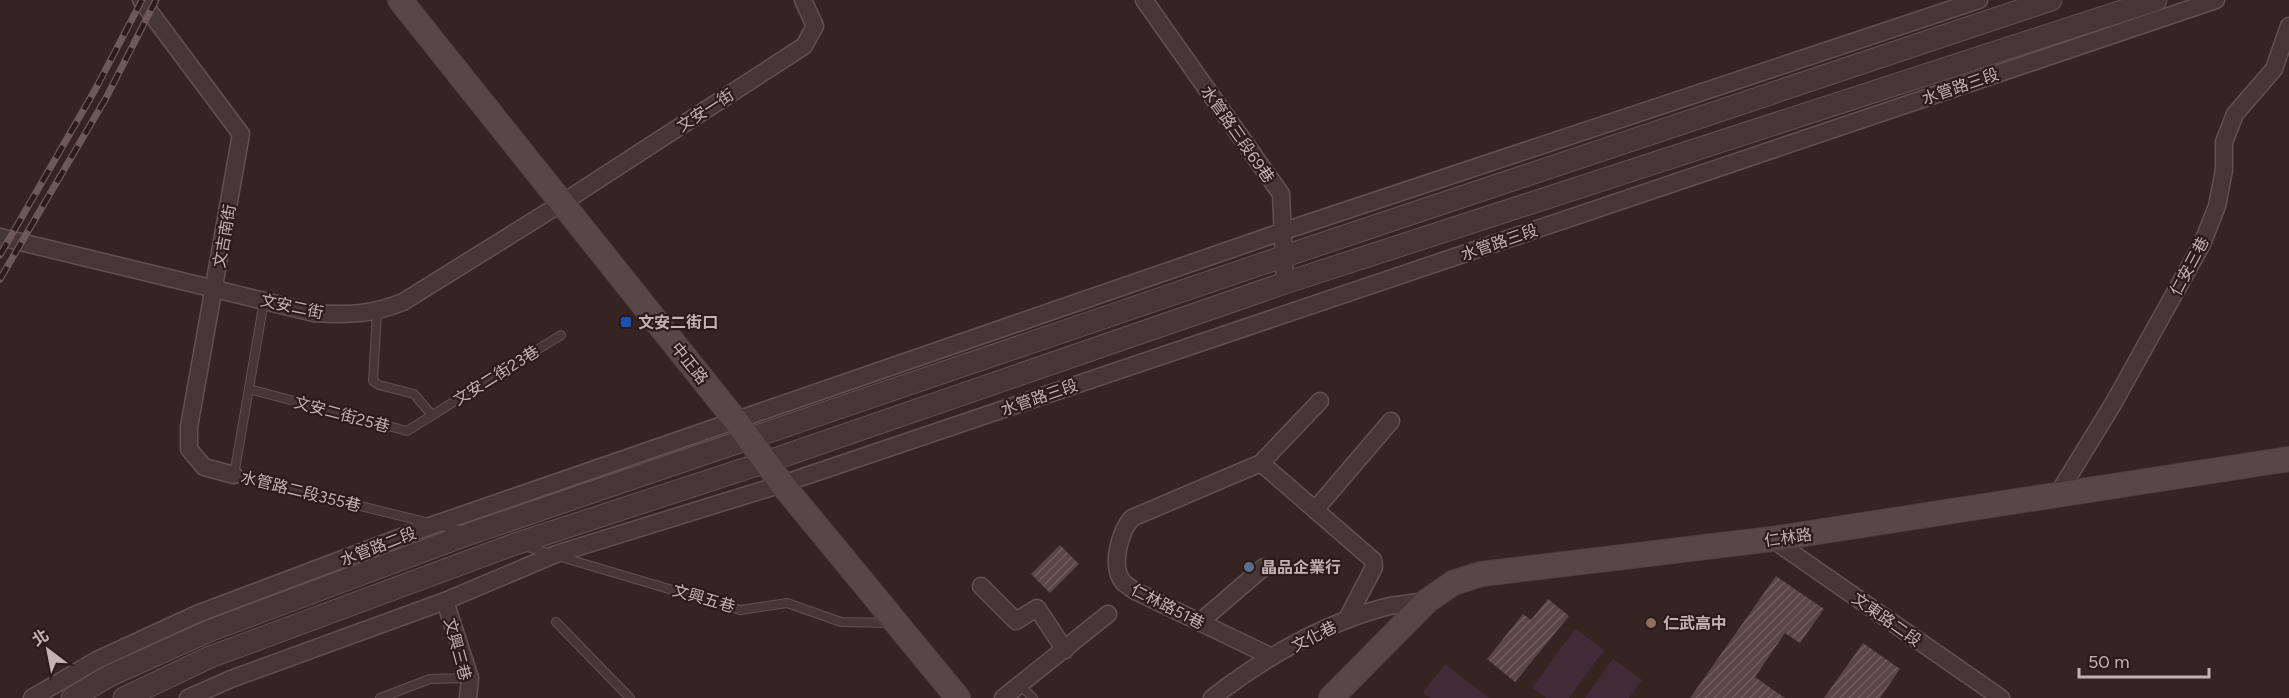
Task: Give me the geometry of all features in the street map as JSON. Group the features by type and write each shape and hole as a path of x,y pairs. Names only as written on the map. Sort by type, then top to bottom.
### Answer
{"main road":[{"name":"中正路","path":"400,0 743,431 782,484 958,698"},
{"name":"仁林路","path":"1331,698 1427,601 1453,583 1482,574 1773,539 2289,459"}],"street":[{"name":"文吉南街","path":"141,0 242,134 189,428 189,449 204,467 234,475"},
{"name":"文安一街","path":"562,203 804,46 815,26 803,0"},
{"name":"水管路三段69巷","path":"1144,0 1281,194 1286,256 1285,283"},
{"path":"743,431 1284,231 1979,0"},
{"path":"743,431 1286,256 2051,0"},
{"name":"水管路三段","path":"766,462 1285,283 2156,0"},
{"name":"水管路三段","path":"782,484 2216,0"},
{"name":"仁安三巷","path":"2056,496 2113,404 2202,244 2217,206 2224,170 2224,142 2235,114 2274,69 2289,26"},
{"name":"文安二街","path":"0,237 314,313 350,315 377,312 403,302 562,203"},
{"name":"仁林路51巷","path":"1272,657 1135,591 1122,580 1118,563 1120,539 1125,526 1132,518 1261,463 1320,401"},
{"path":"1315,510 1391,421"},
{"name":"水管路二段","path":"32,698 97,660 197,614 434,525 743,431"},
{"name":"水管路二段","path":"72,698 109,676 209,631 743,431"},
{"path":"124,698 210,657 515,544 766,462"},
{"path":"1261,463 1373,560 1374,567 1347,619"},
{"path":"188,698 231,679 445,601 556,554 782,484"},
{"name":"文東路二段","path":"1773,539 2001,698"},
{"path":"1200,622 1264,567"},
{"path":"981,586 1016,621 1037,608 1065,650"},
{"name":"文興三巷","path":"445,601 470,678 468,698"},
{"name":"文化巷","path":"1212,698 1272,657 1347,619 1383,608 1427,601"},
{"path":"1003,698 1108,614"}],"lane":[{"name":"水管路二段355巷","path":"264,301 234,475 472,533"},
{"path":"377,312 373,381 379,385 414,394 431,414"},
{"name":"文安二街23巷","path":"431,414 561,335"},
{"name":"文安二街25巷","path":"249,389 407,431 431,414"},
{"name":"文興五巷","path":"472,533 556,554 740,610 787,603 841,622 895,623"},
{"path":"556,622 630,698"},
{"path":"380,698 430,679 470,678"},
{"path":"1020,685 1033,698"}],"shaded area":[{"path":"1575,629 1604,650 1569,698 1546,698 1532,688"},
{"path":"1613,659 1642,680 1629,698 1585,698"},
{"path":"1445,664 1489,698 1430,698 1423,693"}],"building":[{"path":"1060,545 1079,564 1050,593 1031,574"},
{"path":"1776,576 1824,609 1800,643 1785,633 1755,677 1785,698 1690,698"},
{"path":"1548,599 1569,616 1515,682 1487,659 1523,614 1531,620"},
{"path":"1863,643 1900,669 1880,698 1824,698"}],"railway":[{"path":"0,255 95,90 142,0"},
{"path":"0,279 106,98 156,0"}],"place":[{"name":"文安二街口","path":"626,322"},
{"name":"晶品企業行","path":"1249,567"},
{"name":"仁武高中","path":"1651,623"}]}
